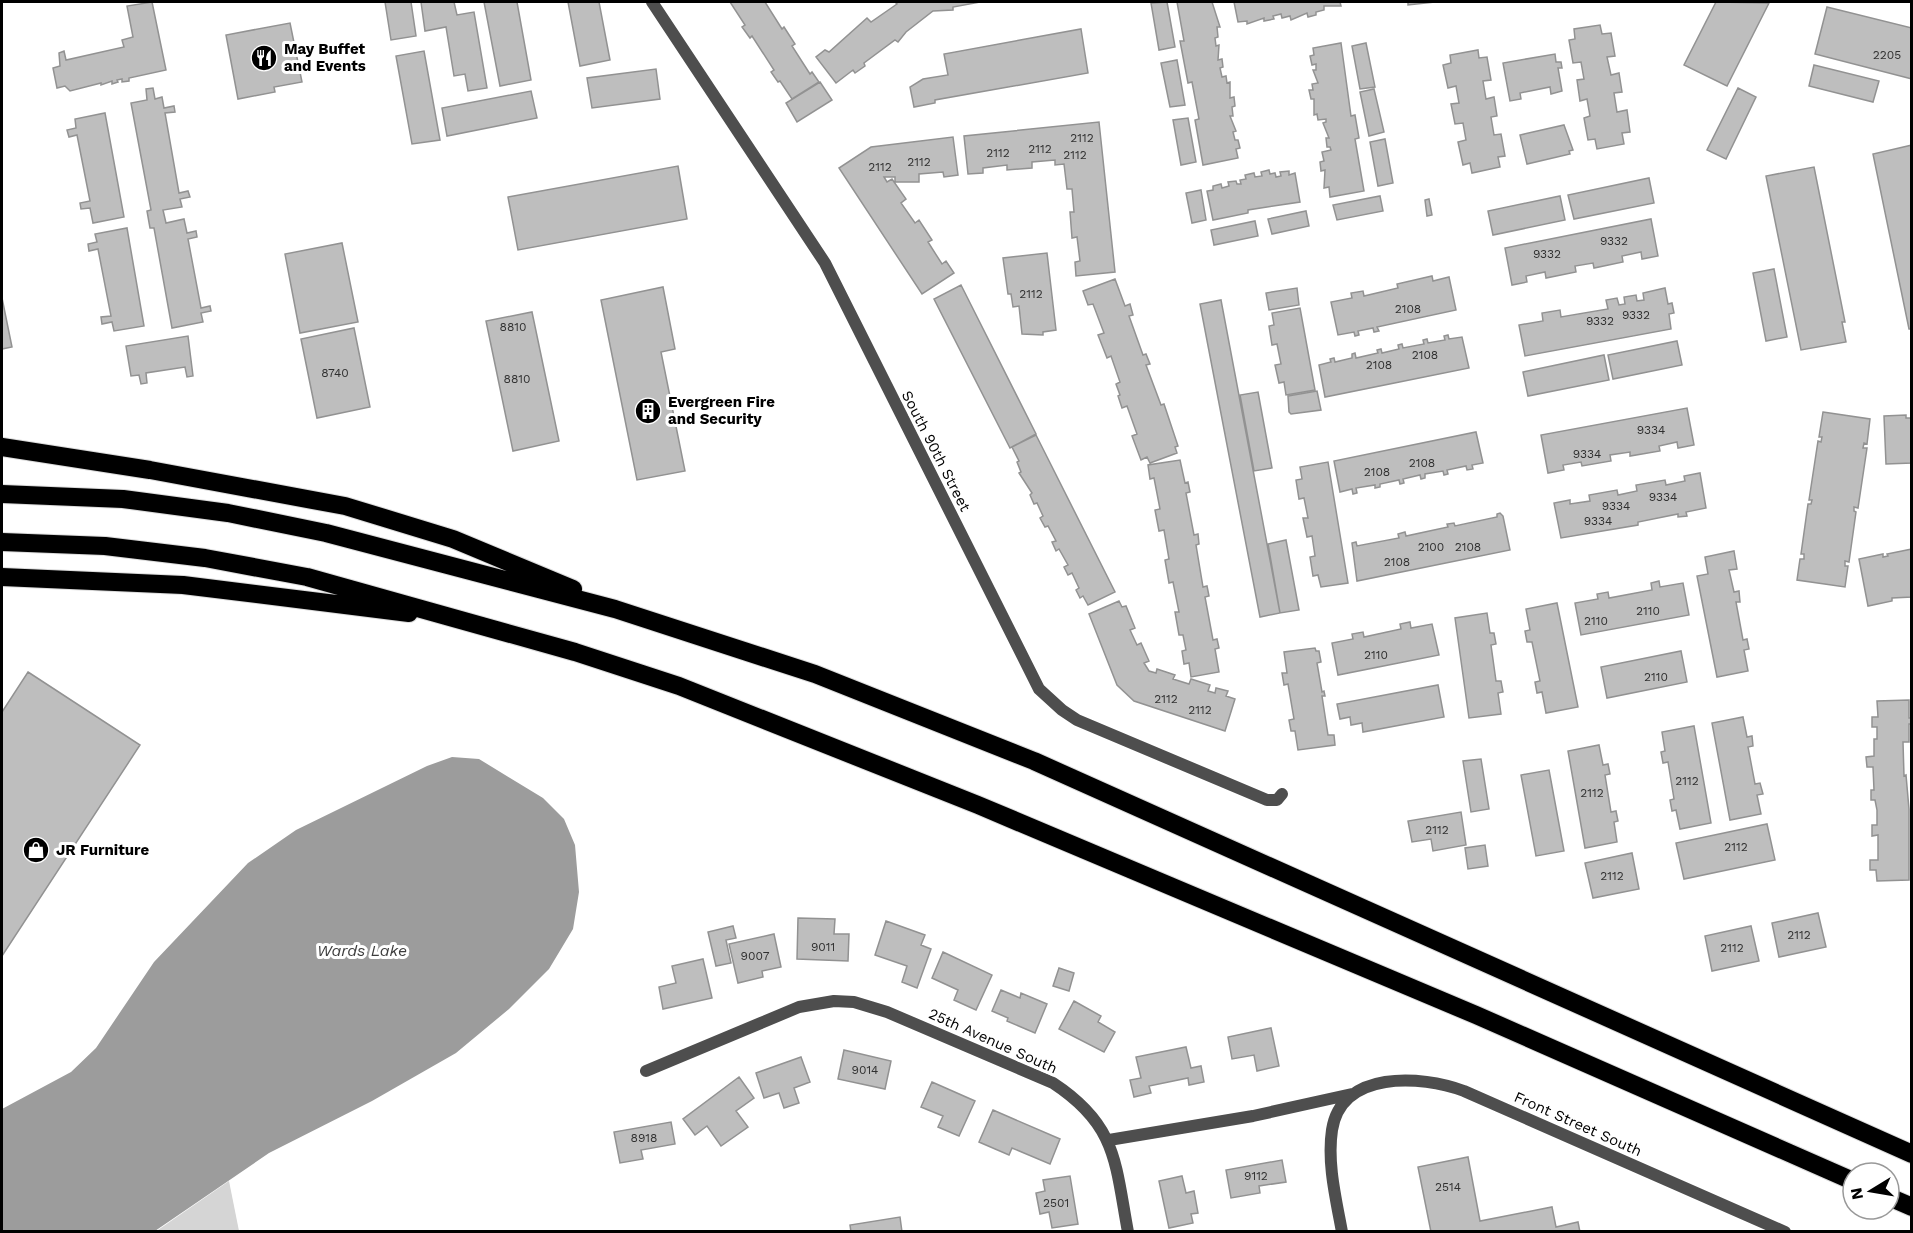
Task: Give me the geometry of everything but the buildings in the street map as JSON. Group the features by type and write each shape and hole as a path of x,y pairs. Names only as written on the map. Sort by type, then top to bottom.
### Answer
{"highway":[{"path":"2,447 150,470 345,506 453,539 542,574 615,609"},
{"path":"2,494 123,500 228,513 402,552 615,609 815,674 1034,761 1911,1154"},
{"path":"2,542 105,546 205,558 307,577 375,594 575,652 679,686 978,805 1466,1011 1841,1176"},
{"path":"2,577 183,585 456,619"}],"street":[{"name":"South 90th Street","path":"652,2 825,263 1040,689 1062,710 1077,720 1267,800 1277,800 1282,794"},
{"name":"25th Avenue South","path":"646,1071 799,1007 825,1002 854,1002 887,1012 1053,1083 1086,1109 1109,1140"},
{"name":"Front Street South","path":"1353,1094 1375,1084 1395,1080 1446,1084 1785,1232"},
{"path":"1128,1232 1109,1140 1253,1116 1353,1094"},
{"path":"1342,1232 1333,1178 1331,1132 1337,1112 1353,1094"}],"shaded area":[{"path":"229,1181 239,1231 155,1232"}],"water":[{"name":"Wards Lake","path":"452,757 479,759 543,798 564,819 575,845 579,892 573,929 549,969 509,1009 456,1053 372,1101 269,1153 155,1231 2,1231 2,1109 71,1072 96,1048 154,962 248,863 296,830 427,766"}],"place":[{"name":"May Buffet and Events","path":"264,58"},
{"name":"Evergreen Fire and Security","path":"648,411"},
{"name":"JR Furniture","path":"36,850"}]}
